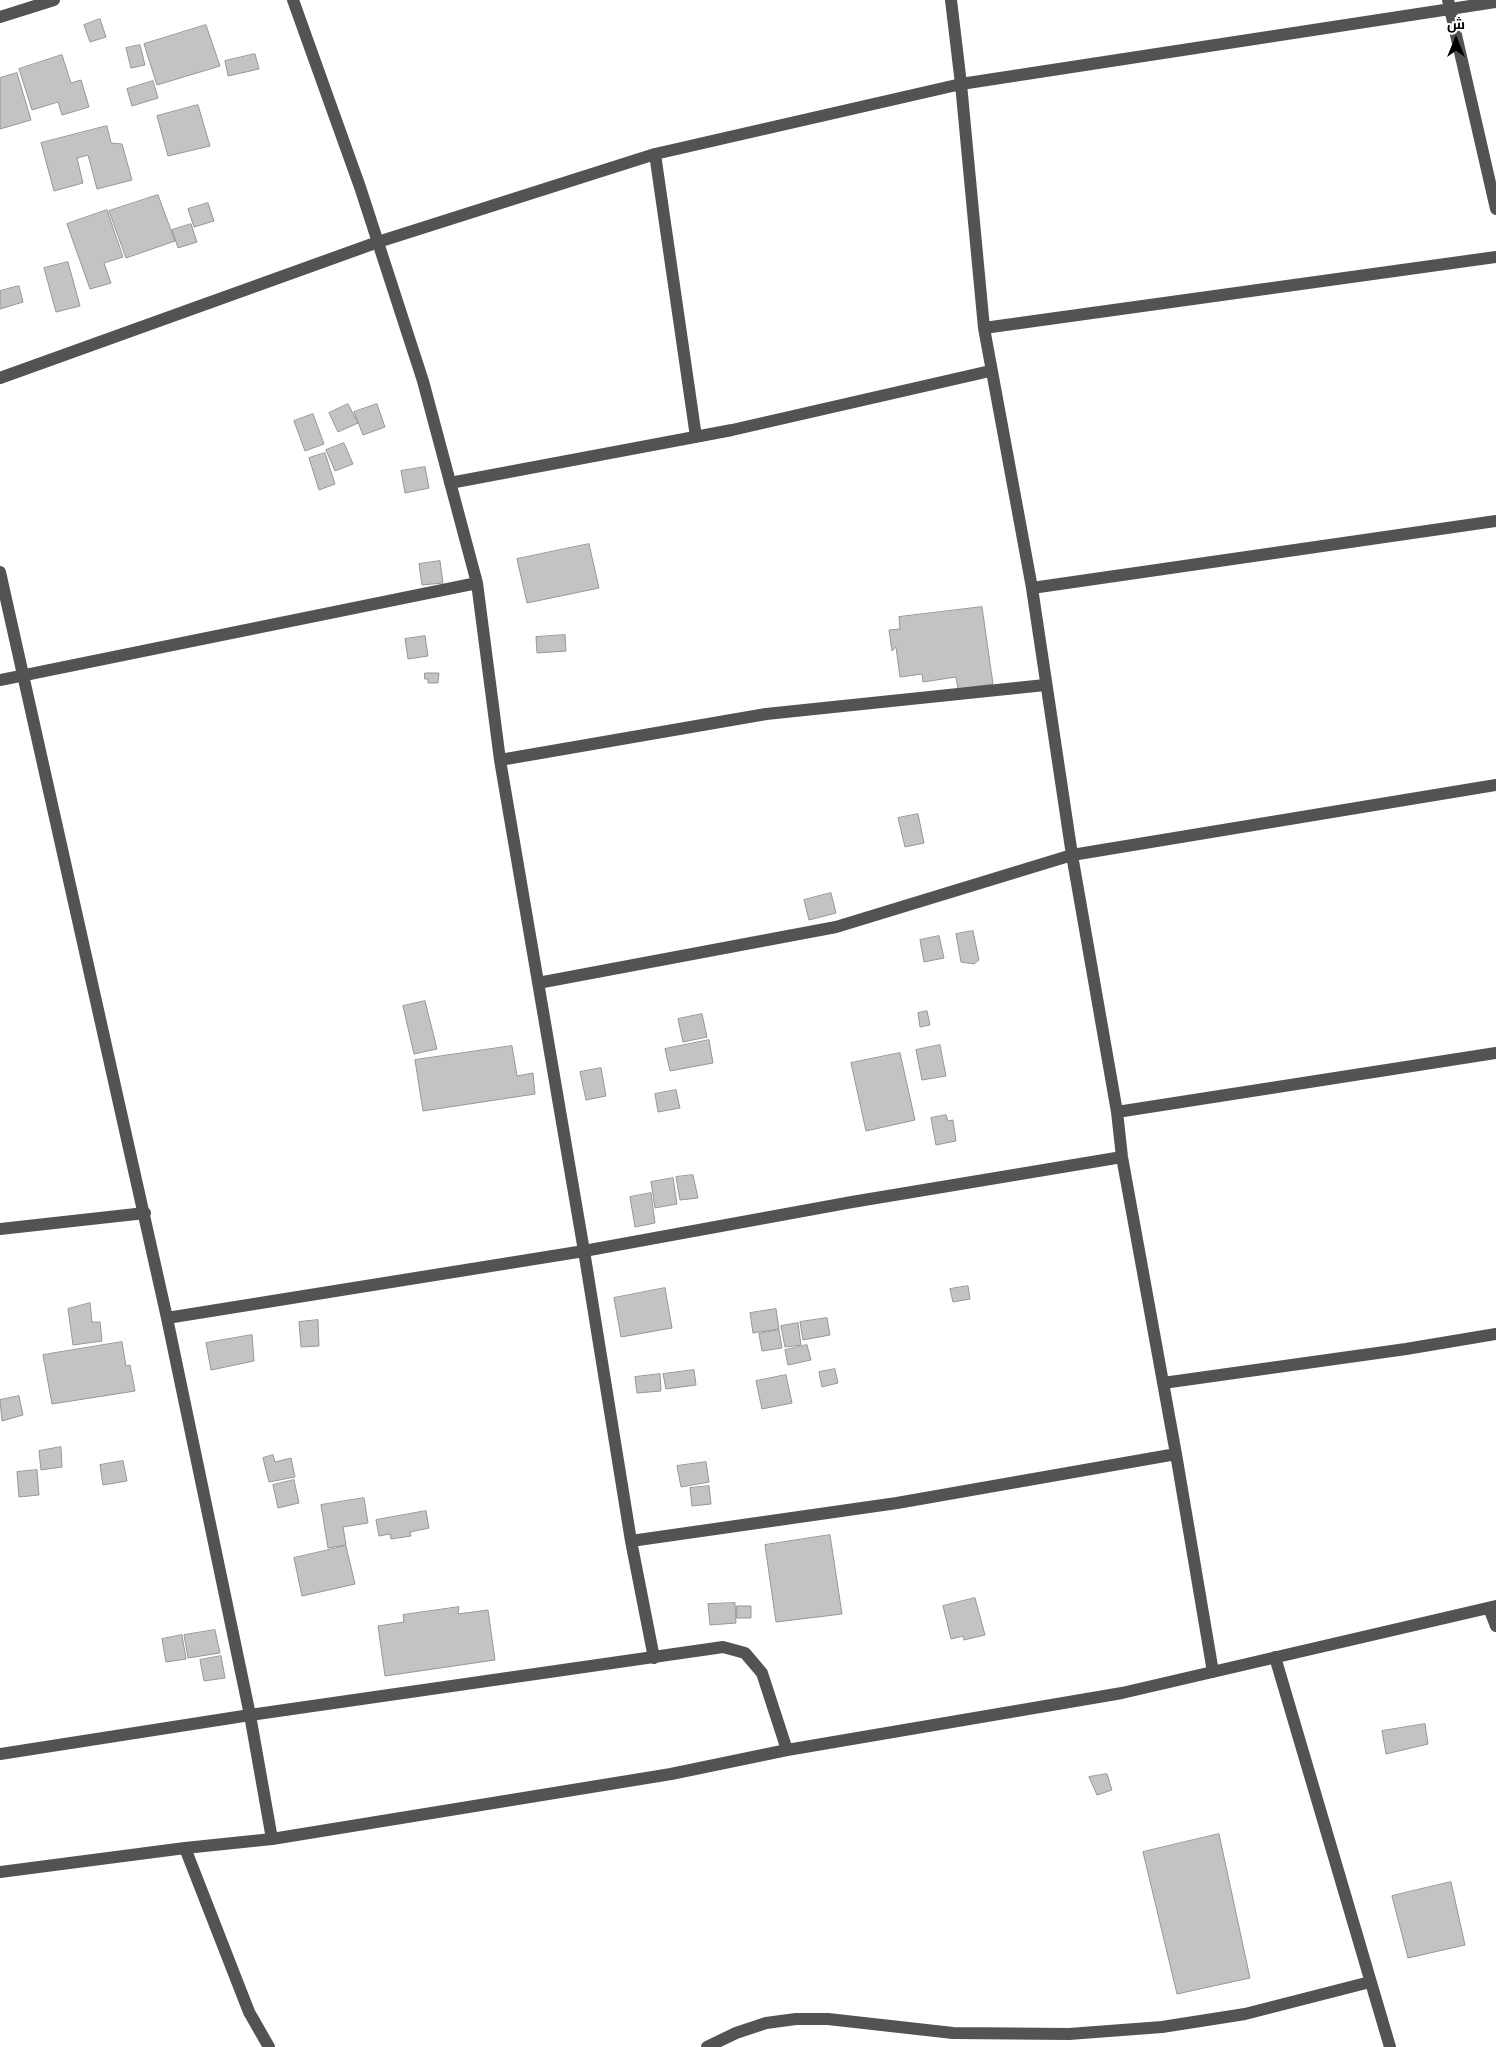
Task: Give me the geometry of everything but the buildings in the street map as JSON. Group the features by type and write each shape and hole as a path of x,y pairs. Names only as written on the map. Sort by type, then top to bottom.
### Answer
{"street":[{"path":"0,17 54,0"},
{"path":"293,0 360,187 423,381 476,583 500,760 584,1251 631,1541 654,1658"},
{"path":"951,0 962,84 984,328 990,372 1032,588 1072,856 1117,1112 1122,1157 1213,1672"},
{"path":"0,378 378,242 655,154 962,84 1449,5 1496,2"},
{"path":"1449,5 1496,209"},
{"path":"655,154 696,437"},
{"path":"984,328 1496,257"},
{"path":"450,483 696,437 990,372"},
{"path":"1032,588 1496,521"},
{"path":"0,572 145,1213 250,1715 272,1839"},
{"path":"0,680 476,583"},
{"path":"500,760 766,714 1045,685"},
{"path":"538,983 836,927 1072,856 1496,785"},
{"path":"1117,1112 1496,1053"},
{"path":"167,1318 584,1251 843,1204 1122,1157"},
{"path":"0,1229 145,1213"},
{"path":"1163,1382 1406,1349 1496,1334"},
{"path":"631,1541 897,1503 1176,1454"},
{"path":"0,1872 185,1848 272,1839 671,1774 787,1750 1122,1693 1493,1607 1496,1626"},
{"path":"0,1754 250,1715 724,1648 745,1653 762,1673 787,1750"},
{"path":"1275,1657 1390,2047"},
{"path":"185,1848 248,2012 269,2047"},
{"path":"706,2047 736,2033 766,2023 796,2018 828,2018 953,2033 1069,2034 1162,2026 1244,2014 1370,1982"}]}
